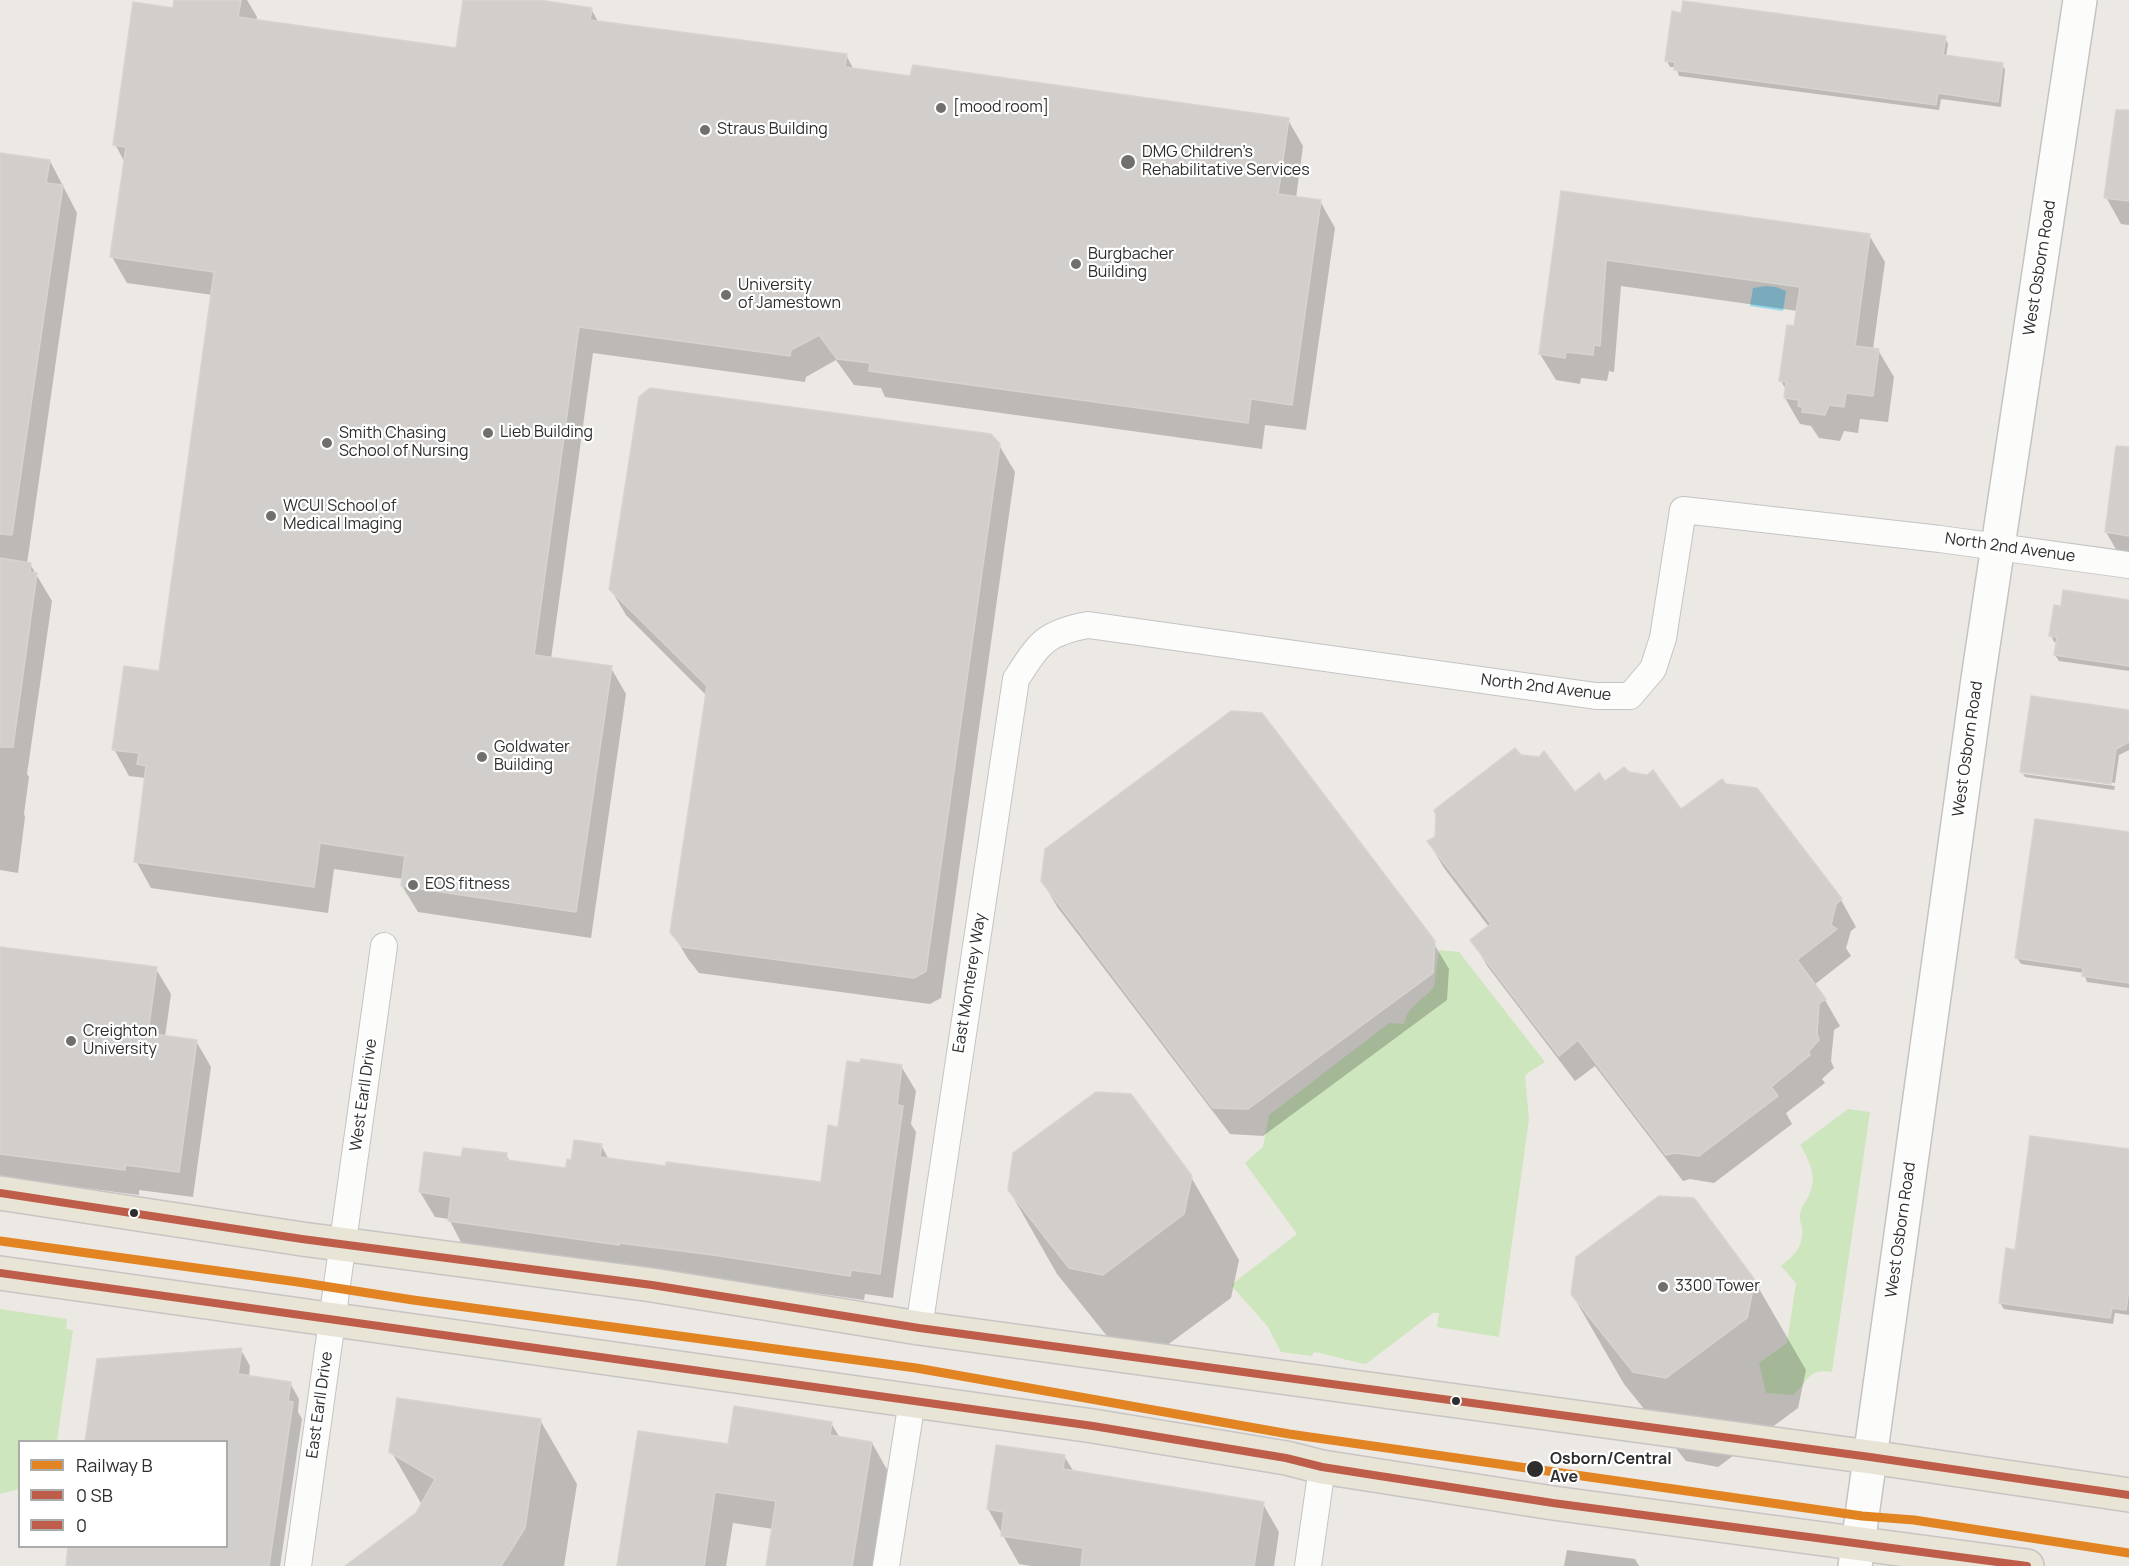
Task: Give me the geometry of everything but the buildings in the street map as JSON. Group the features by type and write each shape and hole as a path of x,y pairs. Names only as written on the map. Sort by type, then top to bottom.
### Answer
{"main road":[{"path":"0,1193 138,1215 663,1287 919,1328 1870,1457 2129,1495"},
{"path":"0,1273 1093,1426 1286,1458 1322,1467 1856,1554 2028,1566"}],"street":[{"name":"West Osborn Road","path":"1856,1554 1997,546 2080,0"},
{"name":"North 2nd Avenue","path":"1039,645 1065,630 1088,625 1584,694 1630,696 1653,669 1663,638 1683,510 1997,546 2129,565"},
{"name":"East Monterey Way","path":"919,1328 1016,680 1039,645"},
{"name":"West Earll Drive","path":"343,1243 384,946"},
{"name":"East Earll Drive","path":"298,1566 343,1243"},
{"path":"886,1566 912,1401"},
{"path":"1308,1566 1322,1467"}],"green space":[{"path":"1439,950 1459,952 1545,1062 1525,1077 1529,1119 1499,1337 1437,1327 1439,1313 1433,1313 1366,1364 1314,1352 1312,1356 1281,1352 1268,1327 1231,1285 1297,1234 1245,1163 1263,1147 1269,1115 1389,1023 1404,1024 1408,1012 1434,987"},
{"path":"1848,1109 1870,1112 1832,1372 1824,1371 1813,1374 1793,1395 1766,1393 1759,1363 1787,1343 1796,1283 1781,1266 1800,1245 1802,1228 1800,1214 1810,1193 1813,1180 1811,1168 1800,1145"},
{"path":"0,1309 67,1319 66,1329 73,1330 57,1440 18,1440 18,1489 0,1494"}],"water":[{"path":"1766,286 1786,291 1783,311 1750,306 1753,288"}],"rail line":[{"name":"B","path":"0,1241 916,1368 1289,1434 1862,1516 1914,1520 2129,1553"}],"transit line":[{"path":"0,1193 302,1239 652,1285 919,1328 1870,1457 2129,1495"},
{"name":"0","path":"0,1273 1093,1426 1286,1458 1322,1467 1553,1503 2027,1566"}],"place":[{"name":"[mood room]","path":"941,108"},
{"name":"Straus Building","path":"705,130"},
{"name":"DMG Children’s Rehabilitative Services","path":"1128,162"},
{"name":"Burgbacher Building","path":"1076,264"},
{"name":"University of Jamestown","path":"726,295"},
{"name":"Lieb Building","path":"488,433"},
{"name":"Smith Chasing School of Nursing","path":"327,443"},
{"name":"WCUI School of Medical Imaging","path":"271,516"},
{"name":"Goldwater Building","path":"482,757"},
{"name":"EOS fitness","path":"413,885"},
{"name":"Creighton University","path":"71,1041"},
{"name":"3300 Tower","path":"1663,1287"},
{"name":"Osborn/Central Ave","path":"1535,1469"}]}
